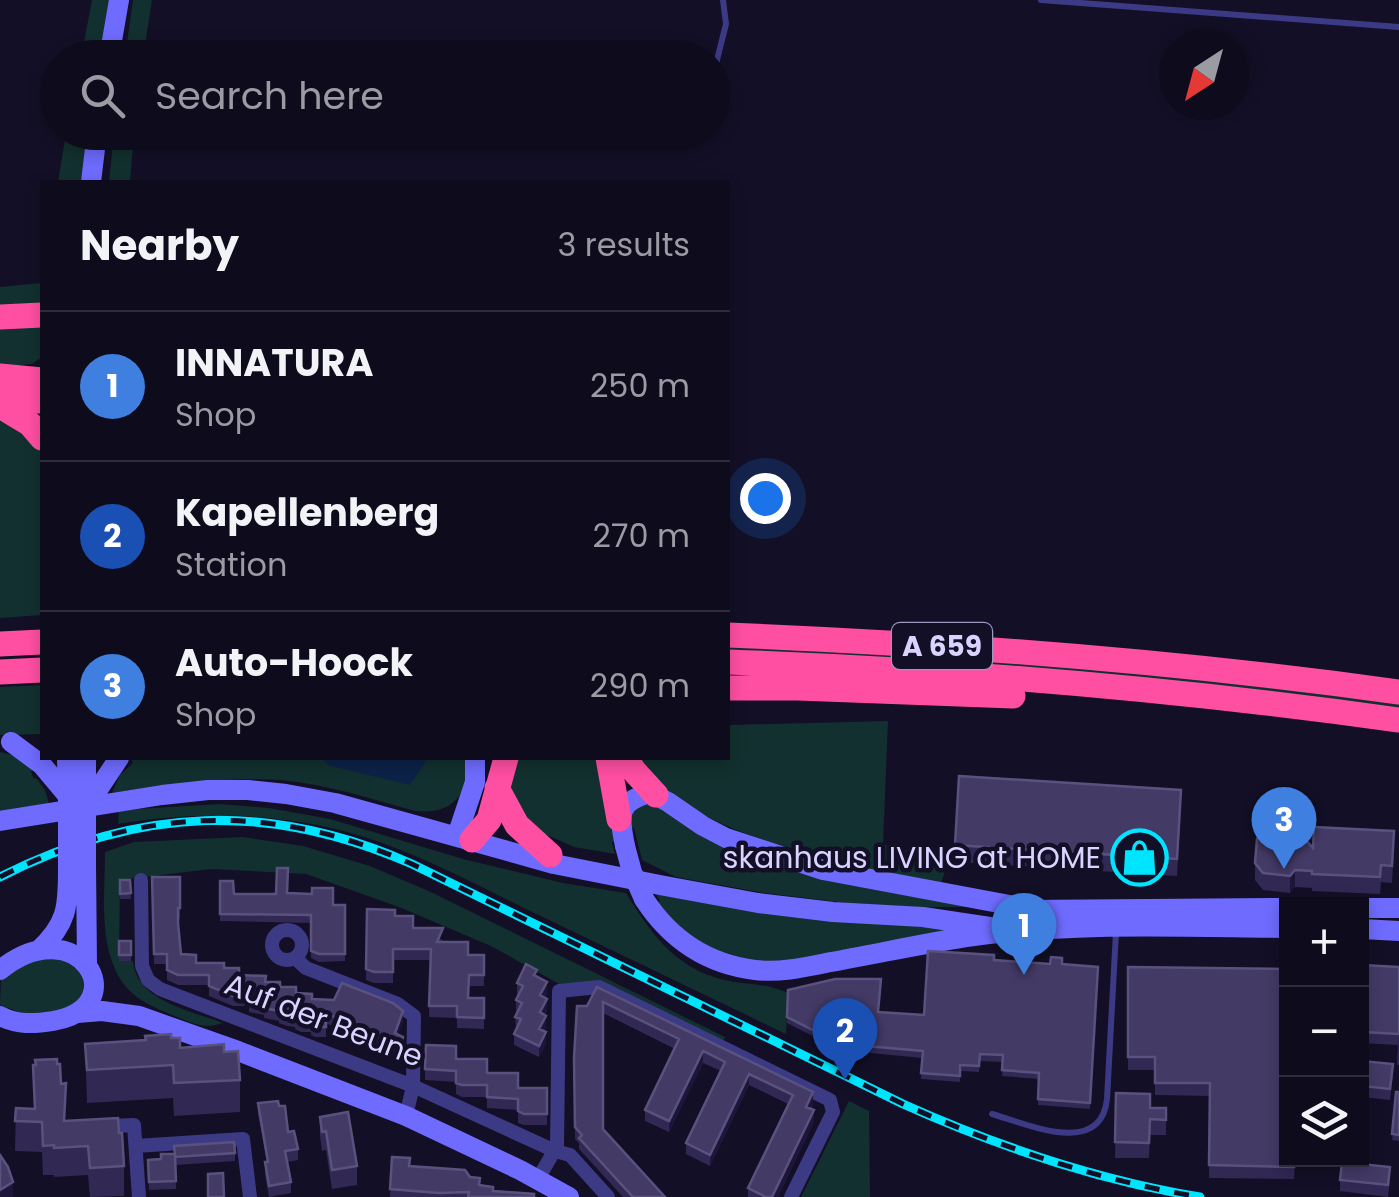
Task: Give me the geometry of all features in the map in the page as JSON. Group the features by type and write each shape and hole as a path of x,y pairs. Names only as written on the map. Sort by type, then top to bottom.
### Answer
{"highway":[{"path":"0,317 40,315"},
{"path":"0,376 40,382"},
{"path":"40,382 0,403 40,436"},
{"name":"A 659","path":"730,635 840,639 1156,662 1397,691"},
{"path":"0,644 40,642"},
{"name":"A 659","path":"730,662 1118,687 1399,720"},
{"path":"0,672 40,670"},
{"path":"730,688 1052,697 1118,687"},
{"path":"465,838 489,820 505,760"},
{"path":"608,760 619,819"},
{"path":"626,760 656,795"},
{"path":"498,788 517,824 550,855"}],"main road":[{"path":"112,40 119,0"},
{"path":"91,180 95,150"},
{"path":"5,742 40,741"},
{"path":"5,742 85,798"},
{"path":"68,760 85,798"},
{"path":"39,950 54,934 68,906 77,868 86,760"},
{"path":"85,798 117,760"},
{"path":"465,838 475,760"},
{"path":"0,820 208,790 286,794 554,864 665,886 758,903 923,917 1018,931"},
{"path":"1036,910 824,870 726,838 656,795 644,794 632,801 619,819 632,872 648,904 672,934 698,952 726,964 758,970 788,970 1018,931 1279,928"},
{"path":"465,838 550,855 665,886"},
{"path":"77,868 91,973 90,1000 77,1013"},
{"path":"923,917 1036,910 1279,908"},
{"path":"1369,908 1399,908"},
{"path":"1369,930 1399,931"},
{"path":"0,970 39,950 66,951 91,973"},
{"name":"Auf der Beune","path":"91,973 138,1016"},
{"name":"Auf der Beune","path":"0,1017 34,1024 102,1011 138,1016 238,1050 406,1116 569,1197"},
{"path":"538,1179 554,1197"}],"street":[{"name":"Auf der Beune","path":"141,880 142,966 148,980 160,990 413,1086 562,1154"},
{"path":"294,958 306,968 398,1004 414,1016 413,1086 406,1116"},
{"path":"608,1197 557,1146 559,992 598,987 830,1100 832,1112 791,1197"},
{"path":"110,1126 134,1126 139,1197"},
{"path":"136,1146 243,1139 250,1197"},
{"path":"538,1179 562,1154"}],"lane":[{"path":"722,40 726,24 723,0"},
{"path":"1041,0 1399,27"},
{"path":"992,1114 1058,1133 1076,1134 1098,1124 1107,1099 1116,927"}],"green space":[{"path":"92,0 113,0 106,40 84,40"},
{"path":"133,0 152,0 146,40 127,40"},
{"path":"63,150 87,150 81,180 58,180"},
{"path":"112,150 133,150 130,180 109,180"},
{"path":"40,283 40,304 0,306 0,287"},
{"path":"40,322 40,358 32,364 0,367 0,324"},
{"path":"0,418 31,440 40,451 40,615 0,618"},
{"path":"730,645 1084,667 1399,702 1399,709 730,653"},
{"path":"40,685 40,734 0,735 0,687"},
{"path":"888,721 883,844 948,861 941,884 757,838 689,807 664,787 641,760 730,760 730,725"},
{"path":"0,752 17,756 35,768 31,772 45,790 50,807 0,813"},
{"path":"131,760 466,760 466,771 456,800 440,809 415,811 332,788 280,780 217,781 112,793 120,775 133,763"},
{"path":"513,760 597,760 616,841 612,842 615,854 574,847 538,831 520,817 507,778"},
{"path":"649,802 676,818 984,907 848,903 676,877 642,860 634,828 629,828 631,811"},
{"path":"220,804 330,819 463,859 563,883 626,893 658,938 697,970 788,993 786,1034 452,872 375,840 296,821 245,816 195,816 118,824 119,810"},
{"path":"242,837 303,846 370,866 433,893 725,1037 723,1042 599,982 561,985 491,946 306,874 211,869 120,880 119,961 133,961 136,975 155,995 223,1023 198,1025 142,1000 126,987 110,957 105,922 105,852 134,842"},
{"path":"656,894 765,913 972,928 786,963 730,959 685,936 656,902 660,901"},
{"path":"58,956 83,971 85,991 77,1002 60,1011 30,1016 0,1005 1,979 21,963"},
{"path":"849,1101 869,1111 870,1197 801,1197"}],"water":[{"path":"324,760 427,760 410,785 327,765"}],"building":[{"path":"959,776 1181,790 1177,859 955,845"},
{"path":"1314,827 1394,831 1392,866 1381,865 1380,877 1295,870 1290,876 1263,873 1255,863 1257,839 1263,832 1297,830 1313,848"},
{"path":"277,868 288,868 287,893 312,894 312,888 333,888 333,905 345,905 345,954 311,951 311,915 220,914 220,881 233,881 234,894 276,894"},
{"path":"152,877 180,877 181,954 196,955 196,963 224,963 224,968 239,968 239,975 266,976 265,982 296,987 296,993 312,994 312,999 334,1000 342,983 393,1003 403,1011 395,1033 403,1037 401,1049 326,1013 326,1027 311,1026 311,1022 301,1022 249,1002 249,996 233,996 209,986 209,975 178,975 167,970 167,954 154,954"},
{"path":"120,880 130,880 131,893 120,894"},
{"path":"367,909 395,910 395,916 413,916 413,928 443,928 437,942 468,942 468,955 484,955 484,975 469,975 468,998 484,998 484,1018 457,1017 457,1006 429,1006 431,949 393,949 393,972 366,969"},
{"path":"119,941 131,941 131,955 119,955"},
{"path":"928,951 994,955 994,960 1050,964 1051,957 1062,958 1062,964 1098,967 1090,1103 1038,1099 1039,1073 1002,1070 1003,1055 980,1054 979,1066 960,1065 960,1076 921,1073 923,1051 829,1043 830,1039 787,1017 788,990 835,979 881,979 878,1012 924,1015"},
{"path":"526,964 537,970 534,975 547,982 540,995 547,999 540,1012 546,1016 539,1029 546,1032 539,1046 514,1034 521,1019 515,1017 522,1003 516,1000 523,986 517,983"},
{"path":"1369,965 1399,967 1399,1034 1369,1032"},
{"path":"1128,967 1279,969 1279,1167 1209,1165 1210,1083 1155,1083 1155,1057 1128,1057"},
{"path":"597,987 813,1092 806,1107 814,1110 772,1197 748,1188 793,1095 749,1074 710,1155 686,1143 725,1062 703,1051 669,1121 645,1110 679,1039 603,1002 603,1129 665,1197 633,1197 579,1138 582,1135 575,1127 577,1006 587,1006"},
{"path":"171,1034 171,1038 180,1038 180,1048 224,1044 224,1052 238,1051 240,1080 174,1083 173,1065 87,1070 85,1044 146,1040 145,1036"},
{"path":"426,1045 456,1046 456,1059 487,1059 487,1073 518,1073 518,1088 547,1088 547,1114 518,1111 518,1099 487,1097 487,1085 456,1083 456,1071 425,1069"},
{"path":"57,1059 61,1084 66,1083 64,1121 118,1118 124,1166 90,1168 88,1146 43,1146 42,1122 15,1121 16,1108 35,1109 35,1060"},
{"path":"1369,1062 1393,1064 1390,1089 1369,1087"},
{"path":"1399,1092 1399,1135 1392,1134"},
{"path":"1116,1093 1150,1094 1150,1108 1166,1108 1166,1120 1150,1119 1149,1143 1115,1142"},
{"path":"278,1101 279,1106 285,1106 288,1132 294,1131 298,1149 285,1151 291,1182 269,1186 258,1103"},
{"path":"348,1112 357,1166 332,1170 320,1117"},
{"path":"234,1142 235,1153 175,1157 176,1181 149,1182 148,1160 161,1159 161,1154 175,1154 174,1146"},
{"path":"0,1155 13,1182 0,1190"},
{"path":"392,1157 410,1158 409,1166 465,1170 470,1177 480,1178 479,1185 493,1187 493,1191 534,1197 468,1197 469,1192 390,1189"},
{"path":"1341,1167 1390,1167 1388,1185 1340,1180"},
{"path":"223,1173 224,1197 208,1197 208,1174"}],"railway":[{"path":"0,877 103,837 154,826 256,822 307,830 412,864 939,1120 1086,1171 1200,1197"}],"place":[{"name":"skanhaus LIVING at HOME","path":"1140,857"},
{"name":"Auto-Hoock","path":"1284,869"},
{"name":"INNATURA","path":"1024,975"},
{"name":"Kapellenberg","path":"845,1080"}]}
